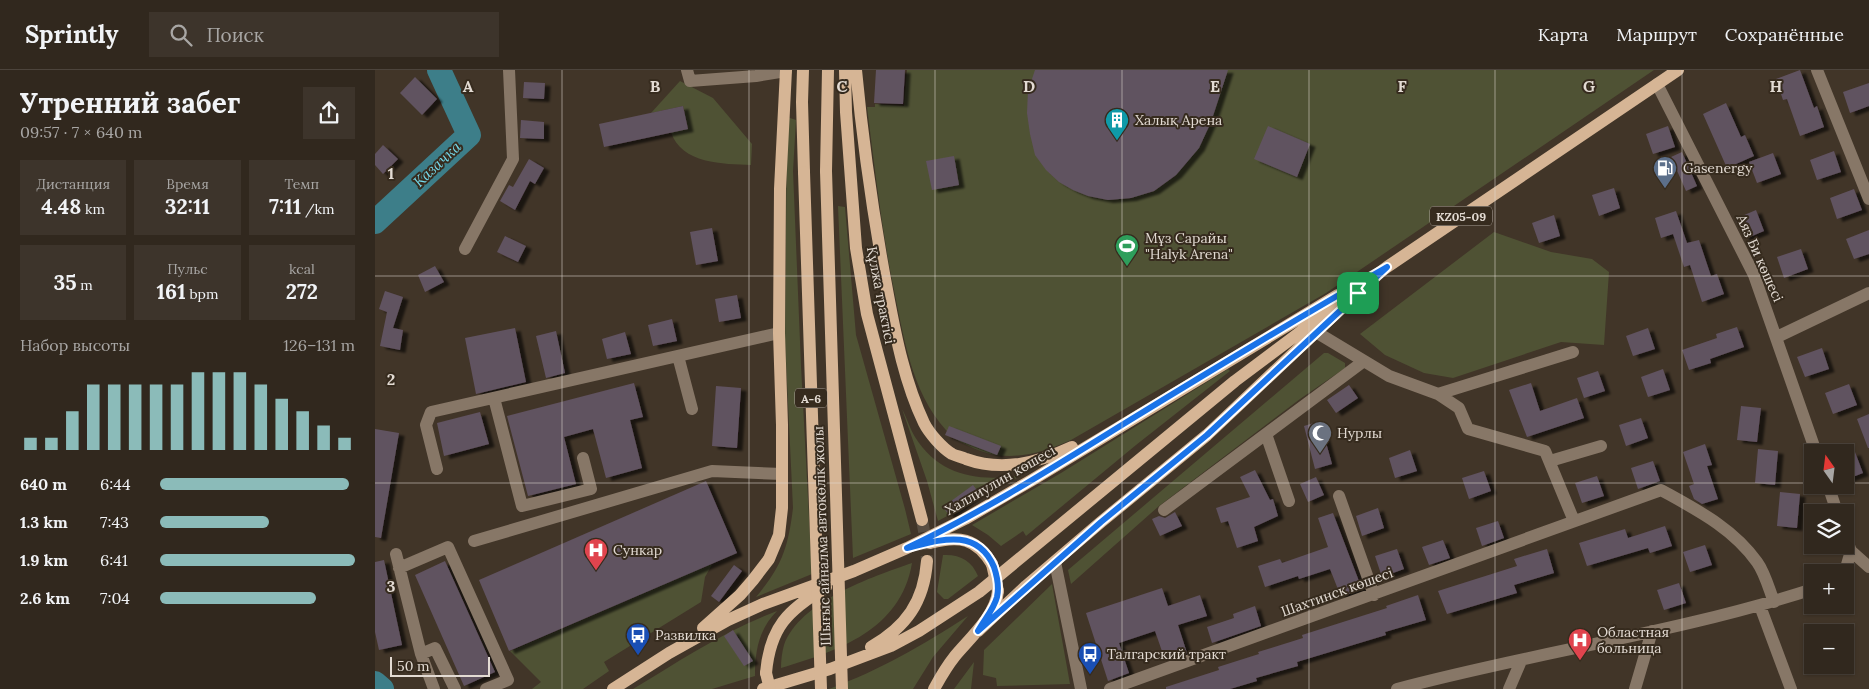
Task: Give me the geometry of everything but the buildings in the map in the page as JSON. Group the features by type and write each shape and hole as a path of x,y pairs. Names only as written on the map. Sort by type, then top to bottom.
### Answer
{"main road":[{"name":"Шығыс айналма автокөлік жолы","path":"803,70 804,172 821,689"},
{"name":"Шығыс айналма автокөлік жолы","path":"828,70 826,171 842,689"},
{"name":"Құлжа трактісі","path":"845,70 846,112 856,248 867,314 922,520"},
{"path":"856,70 878,241 891,309 904,365 925,425 952,454 981,465 1007,466 1033,463 1057,455 1131,420"},
{"name":"KZ05-09","path":"978,631 1101,522 1207,435 1387,267 1501,188 1678,70"},
{"path":"669,653 706,626 740,595 769,559 779,535 782,508 782,474 779,333 779,189 786,71"},
{"path":"763,689 839,666 891,646 919,632 979,592 1235,381 1387,267"},
{"name":"Халлиулин көшесі","path":"613,689 669,653 728,620 763,604 854,571 942,531 1032,480 1296,319 1387,267"},
{"path":"907,548 943,539 969,541 978,547 992,564 998,591 995,604 978,631 955,656 933,689"},
{"path":"788,682 833,665 867,649 899,628 910,615 918,601 925,582 927,561"},
{"path":"770,689 766,673 770,647 780,626 793,610 809,597 854,571"}],"street":[{"path":"465,249 513,159 509,70"},
{"path":"687,70 689,81 786,71"},
{"path":"1817,70 1869,199"},
{"name":"Аяз Би көшесі","path":"1657,84 1755,275 1813,444"},
{"path":"1777,337 1869,293"},
{"path":"1316,332 1389,376 1438,394 1459,408 1468,429 1545,451 1575,521"},
{"path":"437,469 426,425 431,412 779,333"},
{"path":"1438,394 1573,352"},
{"path":"678,356 692,409"},
{"path":"1164,510 1364,361"},
{"path":"494,398 522,506 591,489 583,458"},
{"path":"1265,434 1289,501"},
{"path":"1550,461 1601,446"},
{"path":"474,541 712,471 782,474"},
{"name":"Шахтинск көшесі","path":"1110,689 1661,490 1707,516 1739,541 1759,564 1774,602"},
{"path":"1339,496 1374,595"},
{"path":"399,568 448,547 507,680 486,689"},
{"path":"396,554 421,654 434,689"},
{"path":"1854,554 1869,568"},
{"path":"1055,562 1081,689"},
{"path":"1397,689 1450,675 1521,661 1760,606 1804,592"},
{"path":"1760,606 1791,689"},
{"path":"1635,689 1652,631"},
{"path":"421,654 435,648 455,689"},
{"path":"1509,689 1521,661"}],"green space":[{"name":"Мұз Сарайы \"Halyk Arena\"","path":"907,70 1654,70 1326,293 1071,440 1046,450 1008,456 982,452 953,437 929,407 920,389 907,352 886,248 867,107 875,107 875,104 904,106"},
{"path":"680,81 713,98 752,144 751,165 716,163 705,160 684,151 676,143 671,132 688,128 683,106 651,113"},
{"path":"787,117 796,120 793,171 812,574 756,597 778,566 786,546 793,508 785,340"},
{"path":"838,206 845,207 856,335 911,534 853,558"},
{"path":"1494,232 1551,252 1592,259 1609,272 1604,345 1561,342 1453,378 1424,373 1385,355 1360,334"},
{"path":"1324,353 1328,353 1345,363 1345,368 1300,399 1159,506 1071,584 1068,570"},
{"path":"1228,369 1230,371 1136,445 1026,536 1023,531 1001,546 972,525 1061,473"},
{"path":"902,409 913,434 936,461 962,474 976,477 991,478 1022,475 938,521 927,481"},
{"path":"943,555 960,557 969,562 978,576 948,599 944,599 937,592"},
{"path":"713,563 705,577 701,602 604,662 609,671 583,689 532,689 541,682 510,651"},
{"path":"912,563 906,586 895,605 881,621 845,645 781,668 784,645 792,629 821,603 858,583"},
{"path":"1052,584 1070,684 997,686 996,678 983,675 984,650"},
{"path":"777,611 766,625 759,640 755,676 712,689 633,689 739,627"},
{"path":"968,616 933,657 913,689 829,689 901,656"},
{"path":"974,662 971,689 954,689"}],"waterway":[{"name":"Казачка","path":"375,222 469,135 439,70"},
{"name":"Казачка","path":"375,683 382,689"}],"tunnel":[{"path":"922,520 927,561"}],"place":[{"name":"Халық Арена","path":"1117,141"},
{"name":"Gasenergy","path":"1665,189"},
{"name":"Мұз Сарайы \"Halyk Arena\"","path":"1127,267"},
{"name":"Нурлы","path":"1320,454"},
{"name":"Сункар","path":"596,571"},
{"name":"Развилка","path":"638,656"},
{"name":"Областная больница","path":"1580,661"},
{"name":"Талгарский тракт","path":"1090,675"}],"route":[{"path":"1387,267 1358,293 1207,435 1026,586 978,631 995,604 998,595 995,570 988,557 969,541 954,539 943,539 907,548 965,519 1032,480 1296,319 1387,267"}]}
